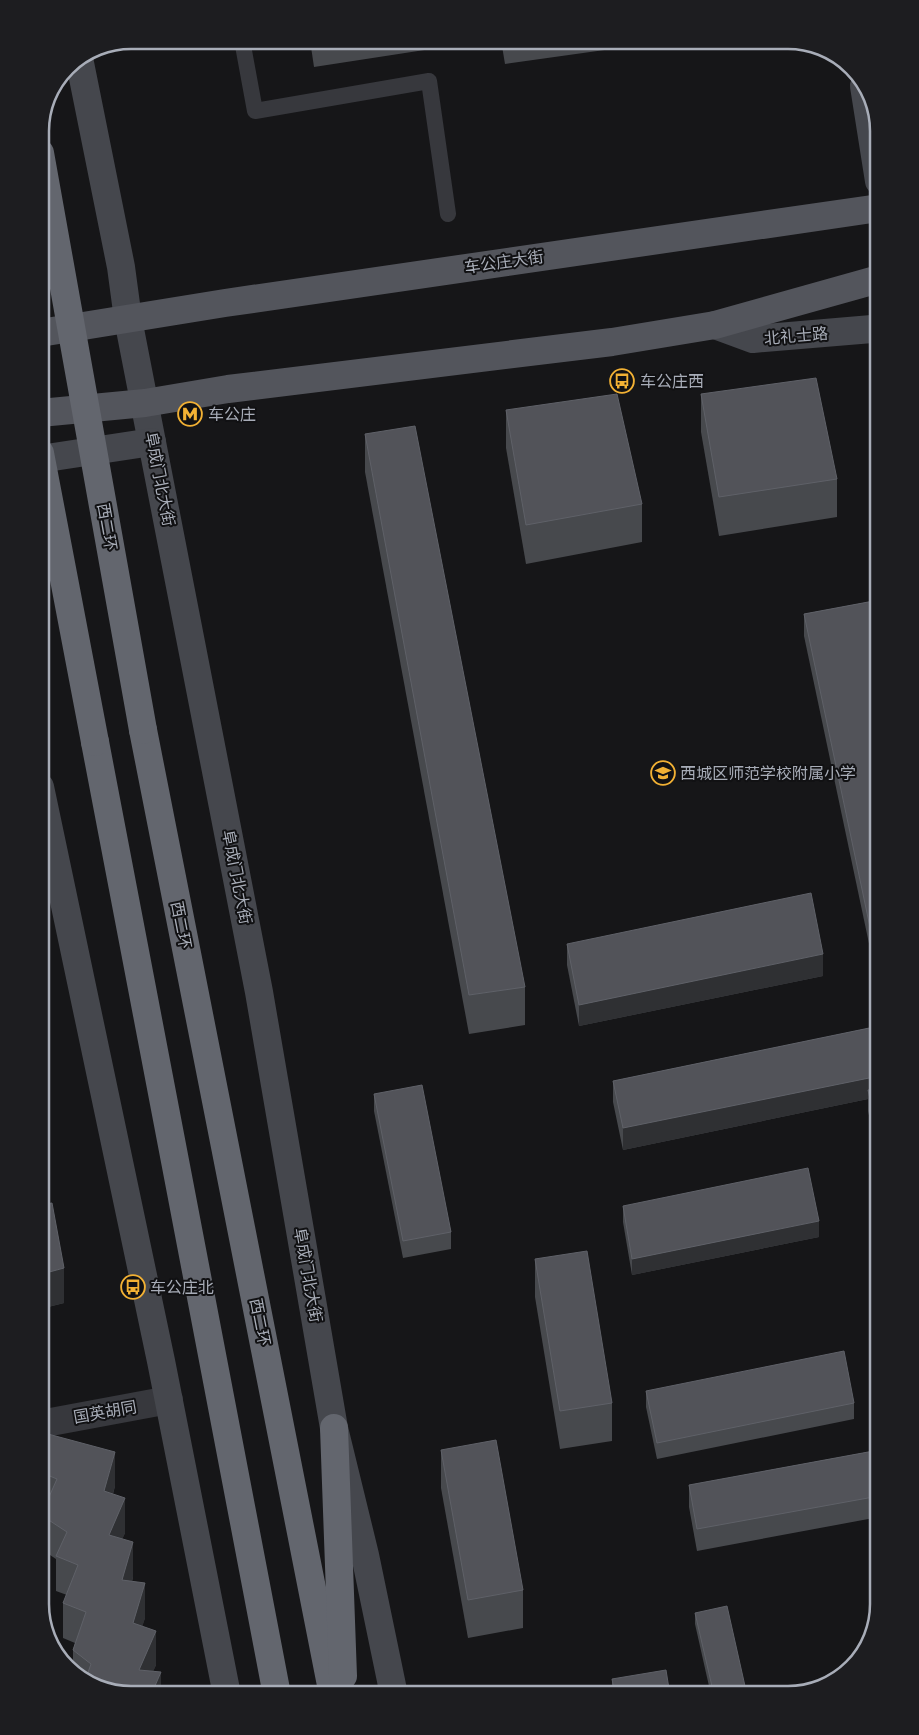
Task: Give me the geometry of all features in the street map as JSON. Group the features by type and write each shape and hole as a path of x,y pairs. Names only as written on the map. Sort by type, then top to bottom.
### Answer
{"highway":[{"name":"西二环","path":"49,203 143,730 332,1686"},
{"path":"49,500 275,1686"},
{"path":"334,1428 344,1686"}],"main road":[{"name":"车公庄大街","path":"49,332 225,302 870,209"},
{"path":"49,412 145,403 228,389 612,342 714,325 870,282"}],"street":[{"name":"阜成门北大街","path":"81,66 121,267 128,319 259,992 334,1428 365,1555 392,1686"},
{"name":"北礼士路","path":"714,325 753,339 870,329"},
{"path":"49,459 152,442"},
{"path":"49,830 169,1400 225,1686"},
{"name":"国英胡同","path":"49,1422 169,1400"}],"lane":[{"path":"244,49 255,111 429,81 448,214"}],"building":[{"path":"816,378 837,479 719,497 701,394"},
{"path":"617,394 642,504 526,525 506,410"},
{"path":"415,426 525,987 469,995 365,434"},
{"path":"870,602 870,927 804,614"},
{"path":"811,893 823,954 579,1005 567,944"},
{"path":"870,1028 870,1078 623,1128 613,1081"},
{"path":"422,1085 451,1232 403,1241 374,1094"},
{"path":"808,1168 819,1221 632,1259 623,1206"},
{"path":"52,1203 64,1268 49,1272 49,1204"},
{"path":"587,1251 612,1403 560,1411 535,1259"},
{"path":"844,1351 854,1403 657,1443 646,1391"},
{"path":"49,1434 115,1452 104,1491 125,1498 109,1535 133,1542 122,1580 145,1583 133,1623 156,1631 139,1670 161,1672 155,1686 126,1686 104,1682 88,1674 91,1664 73,1650 86,1612 63,1603 78,1565 56,1556 67,1532 49,1520 49,1497 57,1479 49,1476"},
{"path":"496,1440 523,1590 468,1600 441,1450"},
{"path":"870,1452 870,1498 697,1529 689,1485"},
{"path":"727,1606 745,1686 712,1686 695,1613"},
{"path":"666,1670 669,1686 613,1686 612,1679"}],"place":[{"name":"车公庄西","path":"622,381"},
{"name":"车公庄","path":"190,414"},
{"name":"西城区师范学校附属小学","path":"663,773"},
{"name":"车公庄北","path":"133,1287"}]}
